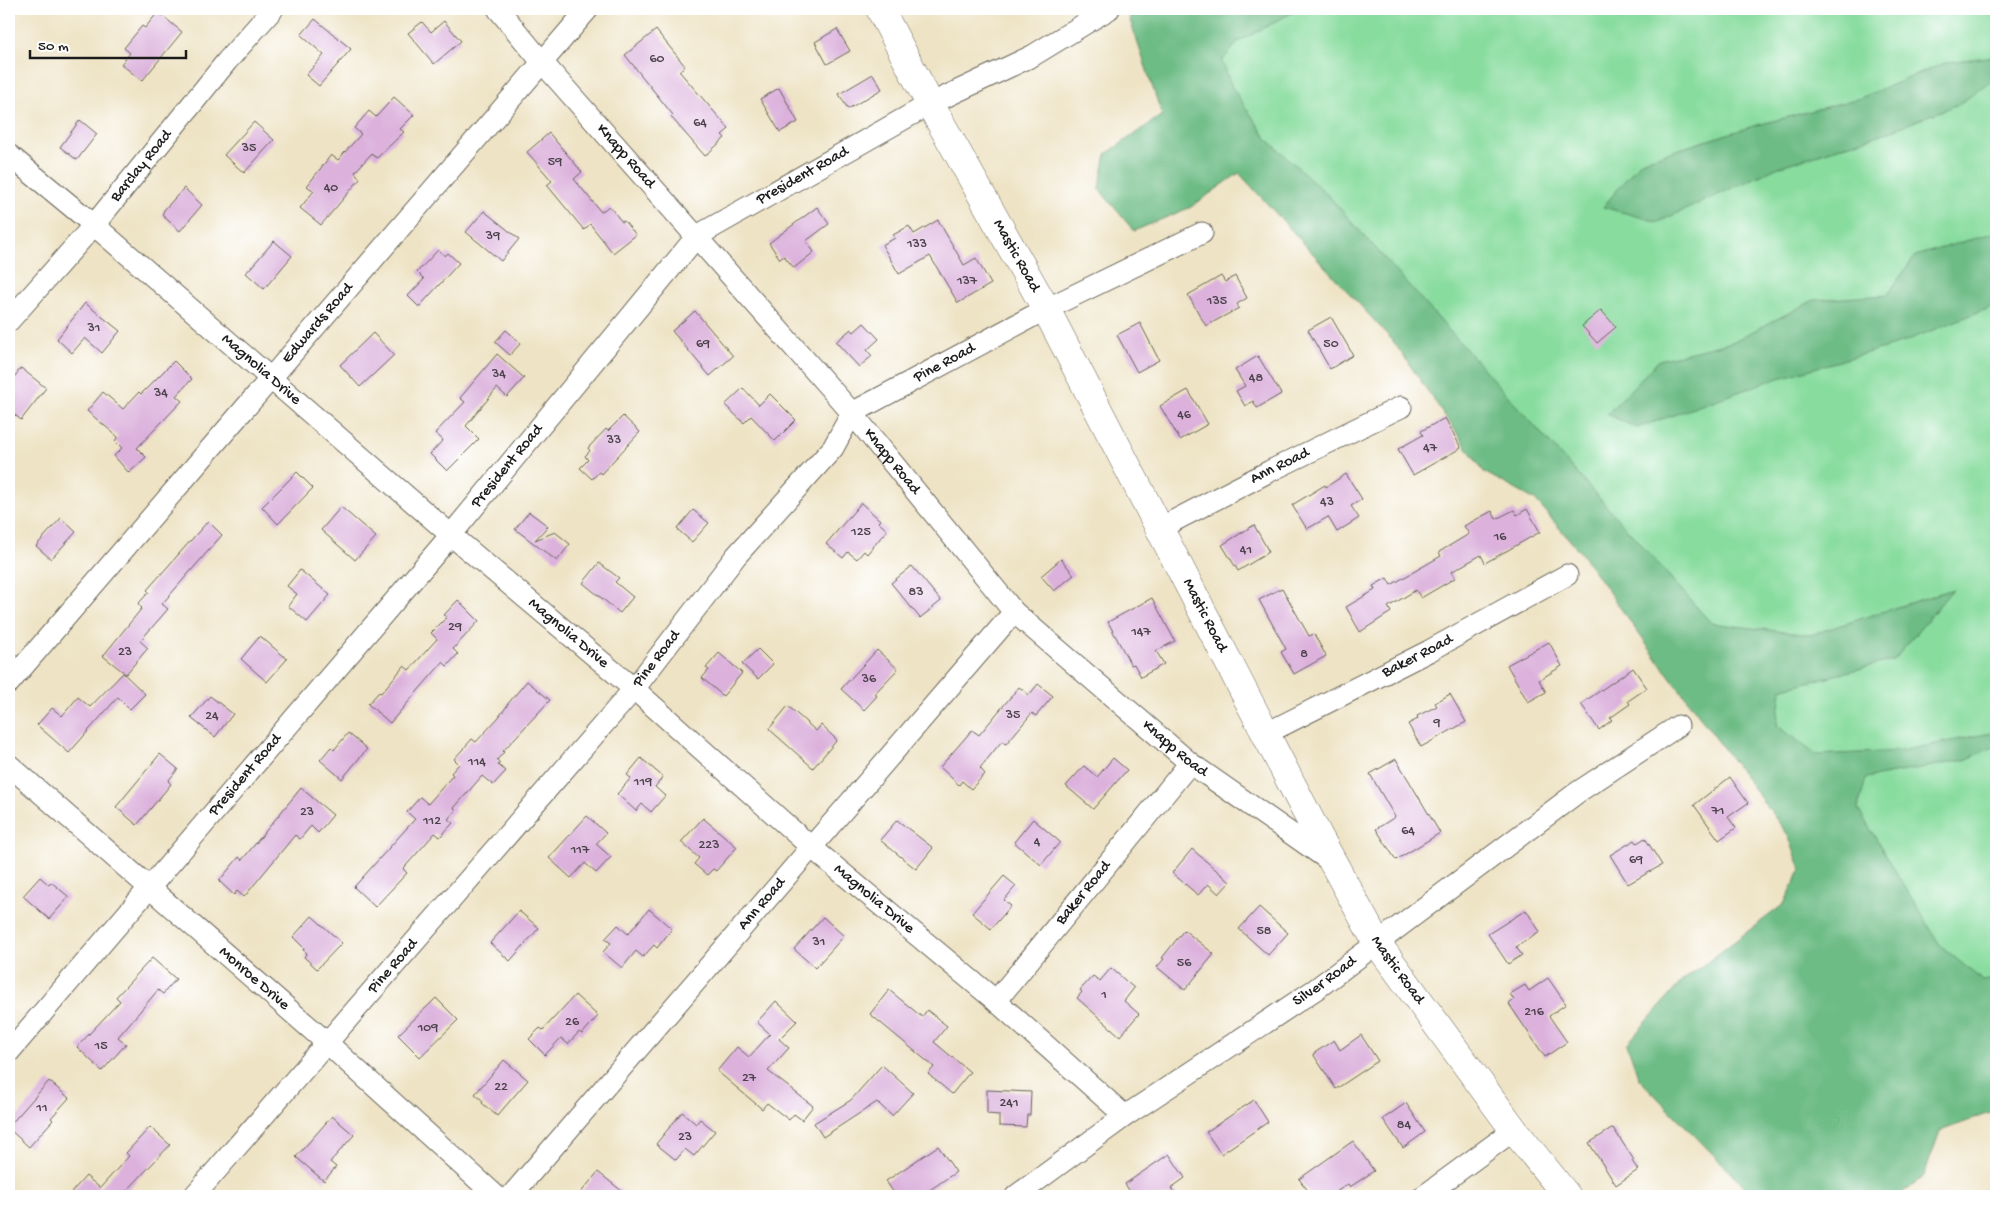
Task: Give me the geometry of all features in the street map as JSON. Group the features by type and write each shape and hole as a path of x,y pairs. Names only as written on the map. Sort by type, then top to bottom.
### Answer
{"main road":[{"name":"Mastic Road","path":"880,9 930,104 1046,309 1334,864 1377,943 1514,1130 1567,1196"}],"street":[{"name":"Barclay Road","path":"9,321 94,225 221,69 273,9"},
{"name":"Knapp Road","path":"498,9 542,62 852,414 1014,612 1190,763 1334,864"},
{"name":"Edwards Road","path":"9,683 588,9"},
{"name":"President Road","path":"9,1052 451,534 697,236 930,104 1032,56 1108,9"},
{"name":"Magnolia Drive","path":"9,156 94,225 451,534 634,689 811,847 996,1001 1125,1116"},
{"name":"Pine Road","path":"194,1196 634,689 736,556 833,448 852,414 1046,309 1202,233"},
{"name":"Ann Road","path":"1160,528 1270,471 1401,407"},
{"name":"Baker Road","path":"1267,734 1429,651 1567,575"},
{"name":"Ann Road","path":"511,1196 1014,612"},
{"name":"Silver Road","path":"1016,1196 1125,1116 1316,990 1578,792 1678,726"},
{"name":"Baker Road","path":"996,1001 1190,763"},
{"name":"Monroe Drive","path":"9,765 326,1042 496,1196"},
{"path":"1424,1196 1514,1130"}],"green space":[{"path":"1139,9 1299,9 1238,42 1222,61 1232,87 1268,140 1327,194 1711,623 1810,635 1953,589 1894,660 1781,689 1777,725 1816,755 1900,751 1996,732 1996,746 1965,760 1866,778 1858,809 1940,945 1983,981 1996,979 1996,1111 1940,1131 1924,1176 1898,1196 1754,1196 1639,1079 1627,1044 1682,981 1784,904 1801,869 1788,835 1654,655 1581,553 1535,500 1484,472 1393,341 1239,173 1191,207 1134,231 1099,189 1106,154 1162,115 1129,17"},
{"path":"1256,9 1996,9 1996,1032 1186,70"},
{"path":"1996,56 1996,78 1959,104 1885,133 1781,166 1658,222 1603,207 1641,161 1750,127 1860,98 1947,62"},
{"path":"1996,232 1996,305 1898,344 1769,381 1637,428 1607,414 1659,360 1732,342 1814,300 1887,295 1915,256"}],"building":[{"path":"158,12 182,32 142,81 121,64 130,53 124,48 142,26 145,28"},
{"path":"315,19 351,49 319,86 306,75 324,55 301,35"},
{"path":"444,21 461,41 434,64 408,33 422,22 431,32"},
{"path":"837,29 850,51 827,64 815,42"},
{"path":"656,30 685,66 679,71 729,129 722,135 725,138 705,156 671,117 673,115 625,55"},
{"path":"873,74 882,89 848,109 839,94"},
{"path":"779,88 798,122 780,132 760,99"},
{"path":"394,97 414,115 400,129 404,132 377,158 371,154 355,172 360,179 321,225 300,208 314,191 307,186 331,155 338,160 361,134 354,128 369,111 376,117"},
{"path":"80,120 97,134 77,160 60,147"},
{"path":"254,122 274,140 244,173 224,155"},
{"path":"549,133 582,172 574,179 601,212 609,206 636,235 613,253 590,224 584,230 547,185 552,181 527,152"},
{"path":"184,188 202,205 180,231 162,215 164,210"},
{"path":"817,207 829,224 806,241 814,252 794,268 784,256 780,259 769,243"},
{"path":"484,211 519,239 501,261 466,232"},
{"path":"938,220 964,265 976,258 991,284 958,303 930,256 899,274 882,245 895,238 893,235 909,226 914,234"},
{"path":"274,241 292,256 264,289 246,273"},
{"path":"438,250 445,256 448,253 459,263 419,307 408,296 424,279 417,272"},
{"path":"1221,276 1225,282 1235,276 1247,298 1237,304 1239,308 1206,326 1188,295"},
{"path":"85,303 120,331 102,353 85,338 72,353 57,339"},
{"path":"1601,310 1616,327 1597,343 1582,326"},
{"path":"695,311 733,356 710,376 672,331"},
{"path":"1331,317 1353,355 1330,369 1308,330"},
{"path":"864,323 879,339 867,350 872,356 859,367 836,342 851,329 854,332"},
{"path":"1140,323 1159,360 1137,372 1117,335"},
{"path":"506,330 521,343 510,355 495,342"},
{"path":"373,333 394,355 360,387 340,365"},
{"path":"497,354 524,378 507,397 497,388 466,426 479,439 447,471 430,454 443,440 435,433 465,402 460,398"},
{"path":"1258,356 1281,394 1257,408 1253,401 1245,406 1236,391 1245,386 1235,370"},
{"path":"174,361 192,379 176,396 182,401 137,448 146,457 129,473 114,456 122,448 115,441 118,437 87,411 103,392 123,409"},
{"path":"21,368 46,388 21,420 9,410 9,384"},
{"path":"743,388 759,405 770,394 796,420 775,441 751,416 744,423 725,405"},
{"path":"1188,390 1208,424 1180,440 1160,406"},
{"path":"623,416 640,432 601,474 599,472 592,479 580,468 588,460 585,456 590,451 588,448 606,429 608,431"},
{"path":"1445,418 1461,448 1413,475 1398,449 1423,435 1421,431"},
{"path":"297,472 313,488 278,524 262,507"},
{"path":"1346,474 1362,499 1351,506 1359,518 1337,532 1328,517 1307,529 1292,505"},
{"path":"861,503 880,520 878,522 887,530 867,554 864,551 857,559 848,552 843,558 826,544"},
{"path":"341,507 376,537 355,560 321,530"},
{"path":"1527,509 1540,532 1485,563 1481,555 1451,572 1455,578 1421,598 1416,590 1388,607 1391,612 1360,632 1346,607 1375,590 1373,586 1387,578 1391,585 1441,556 1439,552 1469,534 1464,526 1492,511 1496,519 1514,510 1517,515"},
{"path":"693,510 709,523 692,542 677,529"},
{"path":"529,512 548,526 535,540 555,532 570,544 557,561 515,529"},
{"path":"61,518 76,532 51,559 36,546"},
{"path":"208,521 222,535 162,604 168,609 140,641 148,648 126,674 103,656 142,608 138,604 149,592 147,590"},
{"path":"1254,525 1269,552 1238,571 1222,545"},
{"path":"1061,559 1074,575 1054,591 1041,576"},
{"path":"599,563 619,578 615,582 633,597 620,613 583,583"},
{"path":"912,566 941,601 920,618 891,583"},
{"path":"300,570 330,595 307,622 288,606 297,594 287,586"},
{"path":"1282,588 1309,636 1314,634 1326,656 1294,674 1281,652 1286,649 1259,600"},
{"path":"1152,598 1175,641 1156,651 1164,664 1141,677 1134,664 1131,665 1108,622"},
{"path":"458,600 479,621 453,649 458,654 447,666 443,662 390,723 368,704 379,692 381,693 404,666 409,670 437,639 431,633 447,617 444,615"},
{"path":"260,636 287,659 267,682 241,659"},
{"path":"1549,642 1562,666 1539,680 1546,692 1528,702 1507,665"},
{"path":"758,649 773,664 758,679 742,664"},
{"path":"877,650 898,669 874,694 877,696 864,710 841,689"},
{"path":"719,653 742,673 723,696 702,678 709,670 706,668"},
{"path":"1633,668 1647,688 1628,701 1630,704 1610,718 1612,720 1599,730 1581,704"},
{"path":"123,673 145,694 130,709 118,697 69,753 37,725 52,708 62,716 78,697 90,707"},
{"path":"527,681 550,700 497,760 500,763 498,765 506,771 493,785 482,776 454,808 456,810 448,819 453,823 440,837 435,833 403,869 407,873 375,907 354,887 415,819 407,812 420,797 428,804 453,775 451,773 459,764 454,759 472,739 476,742"},
{"path":"1038,684 1053,696 1036,716 1032,713 1006,744 1002,741 980,768 985,774 971,789 962,781 959,785 940,767 972,730 979,735 1019,687 1029,695"},
{"path":"1450,694 1466,722 1421,747 1408,724 1418,719 1417,716 1437,706 1435,703"},
{"path":"210,696 233,714 215,737 191,718"},
{"path":"788,706 816,731 821,725 837,740 813,768 769,729"},
{"path":"348,733 367,749 342,779 320,760 331,747 334,750"},
{"path":"160,754 178,769 168,781 171,784 137,825 116,807"},
{"path":"641,758 663,777 655,787 665,796 651,812 642,804 636,811 617,794 631,778 627,775"},
{"path":"1113,758 1127,770 1093,809 1066,786 1084,766 1097,777"},
{"path":"1396,759 1440,833 1396,860 1376,829 1395,817 1370,774"},
{"path":"1730,777 1748,803 1728,817 1736,828 1719,840 1694,805"},
{"path":"301,788 333,815 318,833 311,826 300,839 295,835 244,897 237,891 234,895 219,881 239,857 242,860"},
{"path":"587,816 606,833 596,844 611,857 596,873 585,863 571,878 549,858"},
{"path":"703,818 737,847 716,871 713,869 707,875 694,864 699,858 681,842"},
{"path":"1033,819 1060,842 1041,865 1014,842"},
{"path":"897,820 933,848 916,869 880,840"},
{"path":"1645,838 1662,865 1628,884 1610,855 1635,840 1637,843"},
{"path":"1192,849 1230,882 1219,894 1208,884 1198,895 1172,873"},
{"path":"1004,876 1016,886 1004,900 1011,906 991,929 972,913"},
{"path":"40,877 49,885 51,882 69,897 49,919 23,896"},
{"path":"1259,907 1288,933 1268,955 1239,929"},
{"path":"649,909 672,929 657,948 654,945 643,957 636,951 622,968 603,952 611,943 605,939 618,925 628,934"},
{"path":"1526,910 1540,932 1516,947 1522,955 1508,964 1488,934"},
{"path":"519,911 539,928 510,961 490,943"},
{"path":"312,916 342,943 317,969 304,957 307,953 293,937"},
{"path":"823,917 844,936 815,968 794,949"},
{"path":"1184,930 1214,954 1185,990 1157,967"},
{"path":"152,958 176,979 163,994 158,990 118,1037 126,1044 102,1071 77,1047 120,1001 116,997"},
{"path":"1111,968 1134,988 1124,1001 1139,1014 1120,1036 1077,998 1082,992 1080,990 1093,976 1100,981"},
{"path":"1548,978 1566,1004 1549,1016 1567,1042 1545,1057 1509,1004 1514,1000 1510,994 1525,985 1529,991"},
{"path":"889,990 922,1017 927,1010 947,1026 934,1042 970,1072 952,1094 928,1074 934,1067 870,1014"},
{"path":"575,995 598,1016 582,1034 579,1032 568,1044 561,1038 545,1055 529,1039 540,1028 543,1030"},
{"path":"436,998 458,1020 420,1057 398,1035"},
{"path":"776,1001 797,1021 779,1039 789,1048 768,1071 813,1106 802,1120 794,1114 789,1120 767,1103 762,1109 717,1071 737,1047 749,1057 770,1034 757,1022"},
{"path":"1361,1035 1378,1061 1336,1089 1313,1054 1334,1040 1340,1050"},
{"path":"504,1060 528,1080 497,1116 475,1094"},
{"path":"882,1065 913,1093 892,1116 877,1102 823,1137 814,1123 851,1100"},
{"path":"49,1081 69,1098 51,1118 53,1120 29,1147 9,1129 9,1126"},
{"path":"987,1090 1031,1092 1030,1115 1027,1115 1026,1127 999,1126 999,1115 987,1114"},
{"path":"1254,1100 1268,1122 1221,1154 1206,1132"},
{"path":"1406,1103 1425,1132 1403,1148 1383,1119"},
{"path":"682,1112 696,1124 700,1119 715,1131 694,1156 685,1149 676,1160 656,1144"},
{"path":"332,1116 354,1135 330,1162 336,1167 324,1181 296,1157"},
{"path":"150,1127 170,1145 122,1196 68,1196 86,1176 100,1188 129,1156 126,1153"},
{"path":"1613,1128 1634,1160 1632,1161 1638,1170 1616,1185 1589,1143"},
{"path":"1353,1141 1374,1171 1350,1187 1348,1184 1330,1196 1312,1196 1299,1179"},
{"path":"938,1146 956,1172 921,1196 896,1196 886,1181"},
{"path":"1169,1154 1185,1178 1171,1188 1177,1196 1133,1196 1125,1184"},
{"path":"598,1172 628,1196 578,1196"}]}
